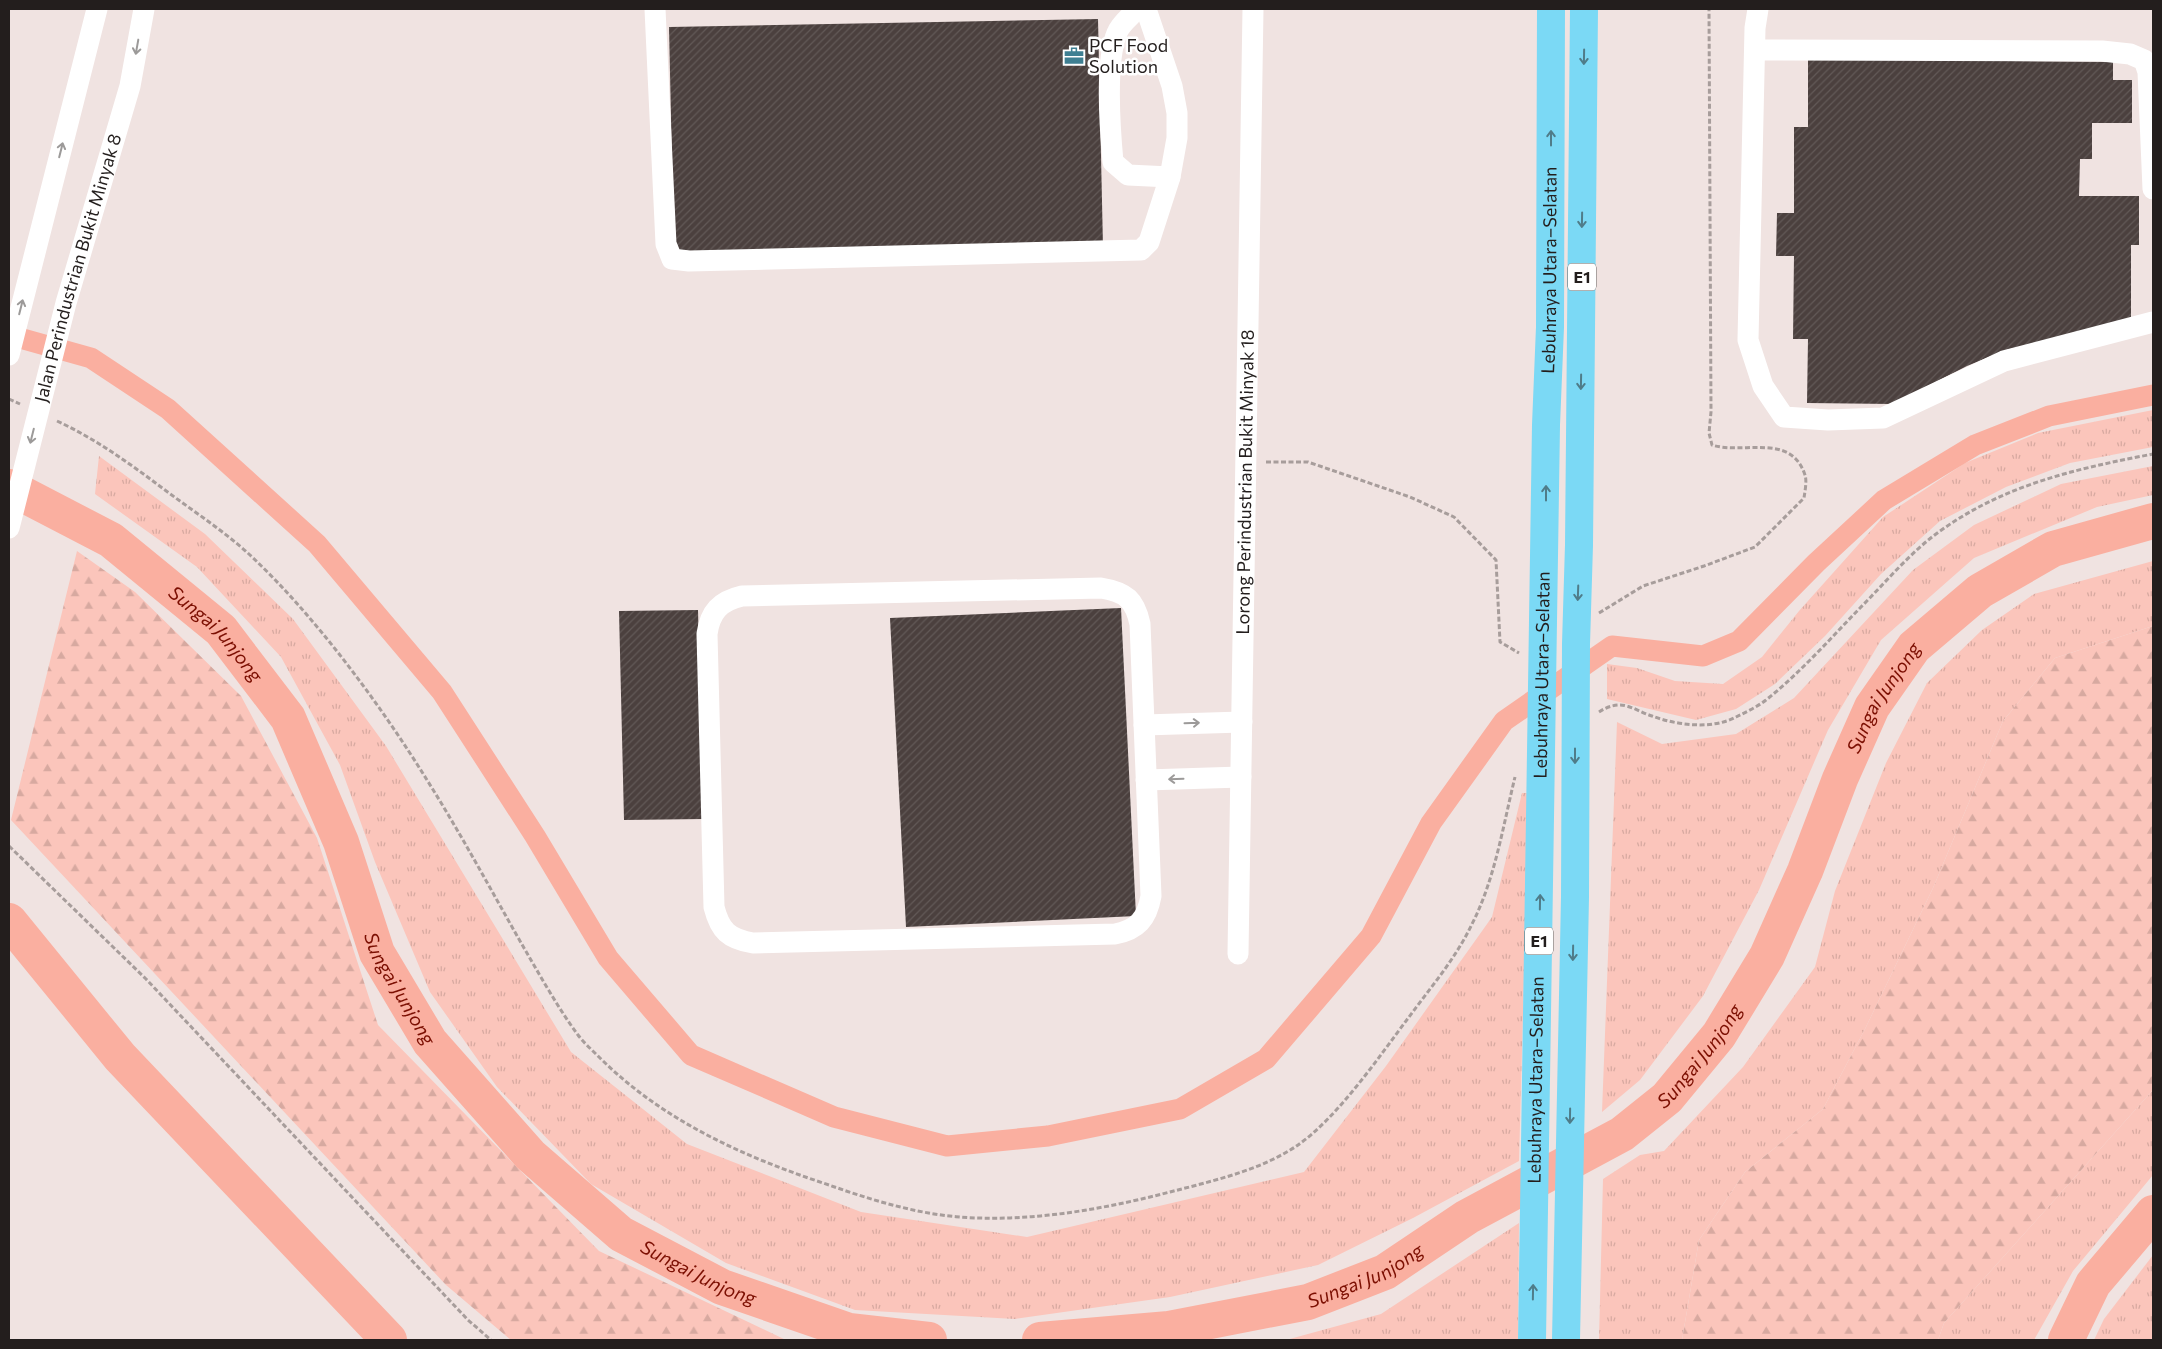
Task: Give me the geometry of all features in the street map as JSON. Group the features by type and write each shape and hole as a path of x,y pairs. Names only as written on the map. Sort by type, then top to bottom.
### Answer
{"highway":[{"name":"Lebuhraya Utara–Selatan","path":"1532,1340 1546,542 1546,425 1550,317 1551,9"},
{"name":"Lebuhraya Utara–Selatan","path":"1566,1340 1575,897 1576,644 1579,545 1584,9"}],"street":[{"path":"9,355 97,9"},
{"name":"Jalan Perindustrian Bukit Minyak 8","path":"9,528 66,303 130,86 144,9"},
{"path":"655,9 666,244 672,259 689,261 1141,250 1149,242 1170,177 1177,138 1177,113 1172,86 1146,9"},
{"path":"1137,9 1117,32 1111,64 1110,129 1113,162 1128,174 1170,177"},
{"name":"Lorong Perindustrian Bukit Minyak 18","path":"1238,954 1253,9"},
{"path":"1758,9 1755,50 1748,340 1763,386 1784,417 1828,420 1883,418 2004,362 2153,322"},
{"path":"1755,50 2092,51 2130,54 2144,60 2148,72 2153,189"},
{"path":"1101,588 1116,590 1128,598 1137,610 1140,624 1146,780 1151,896 1149,911 1141,923 1129,931 1115,934 753,942 738,940 726,933 718,921 714,907 706,634 709,620 716,608 728,600 742,596 1101,588"},
{"path":"1144,725 1242,722"},
{"path":"1146,780 1240,776"}],"path":[{"path":"1592,617 1643,586 1755,547 1804,498 1806,476 1796,458 1782,449 1758,446 1725,449 1712,445 1709,433 1711,402 1709,9"},
{"path":"9,399 26,407"},
{"path":"52,419 78,431 115,453 248,553 289,595 343,660 427,779 542,978 580,1038 621,1079 671,1115 726,1146 862,1197 920,1212 978,1218 1064,1215 1205,1183 1258,1166 1297,1146 1319,1128 1357,1085 1445,968 1472,926 1486,890 1518,768"},
{"path":"1590,716 1606,707 1621,705 1657,718 1678,723 1707,724 1733,718 1765,701 1900,567 1935,535 1967,514 2013,490 2104,463 2153,454"},
{"path":"1246,462 1308,462 1410,497 1454,517 1496,560 1500,642 1526,657"},
{"path":"9,846 146,979 468,1320 491,1340"}],"green space":[{"path":"2153,410 2153,447 2070,463 2006,487 1940,521 1881,574 1825,636 1775,684 1736,709 1696,720 1607,699 1607,664 1637,668 1675,681 1723,684 1762,657 1799,611 1883,517 1965,463 2038,433"},
{"path":"99,456 205,534 293,619 386,746 571,1052 687,1144 861,1212 1027,1237 1304,1172 1386,1066 1492,917 1522,793 1529,793 1519,1161 1413,1218 1318,1265 1170,1297 1015,1319 855,1310 726,1263 591,1184 497,1087 430,992 375,862 340,765 281,657 197,567 95,494"},
{"path":"2153,466 2153,495 2097,507 1974,558 1881,640 1828,730 1759,890 1703,996 1640,1080 1602,1112 1617,722 1662,744 1736,734 1794,698 1913,570 1974,525 2061,484"},
{"path":"77,551 135,592 241,696 317,838 378,1025 599,1251 786,1340 511,1340 446,1285 11,820"},
{"path":"2153,561 2153,626 2055,658 2003,721 1933,888 1865,1029 1823,1109 1745,1172 1699,1240 1682,1340 1599,1340 1603,1179 1640,1155 1664,1151 1743,1067 1815,967 1835,891 1886,763 1927,683 1982,630 2034,594"},
{"path":"2153,626 2153,1090 1944,1323 1938,1340 1682,1340 1699,1240 1745,1172 1823,1109 1865,1029 1933,888 2003,721 2055,658"},
{"path":"2153,1090 2153,1175 2073,1271 2034,1340 1938,1340 1944,1323"},
{"path":"1519,1223 1518,1340 1286,1340 1381,1314"},
{"path":"2153,1255 2153,1340 2094,1340 2104,1319"}],"building":[{"path":"1098,19 1103,247 674,255 669,27"},
{"path":"1808,59 2113,62 2113,80 2132,80 2132,123 2092,123 2092,159 2080,159 2079,196 2139,196 2139,245 2131,245 2131,320 2006,350 1967,366 1892,404 1807,403 1808,339 1793,339 1794,256 1776,256 1777,213 1794,213 1794,127 1808,127"},
{"path":"1121,608 1136,916 906,927 890,618"},
{"path":"698,610 703,819 624,820 619,611"}],"waterway":[{"path":"9,335 91,358 168,409 317,544 442,692 535,836 608,958 691,1055 834,1117 947,1146 1048,1136 1180,1109 1266,1059 1371,936 1431,823 1504,721 1612,646 1703,656 1739,641 1816,563 1884,500 1975,445 2049,416 2153,395"},
{"name":"Sungai Junjong","path":"9,487 111,540 221,630 288,718 341,842 377,953 430,1042 530,1155 621,1234 722,1287 849,1331 929,1340"},
{"name":"Sungai Junjong","path":"1040,1340 1169,1329 1308,1302 1385,1272 1467,1217 1622,1134 1667,1098 1719,1035 1767,956 1805,871 1840,779 1872,707 1914,647 1980,591 2053,549 2153,521"},
{"path":"9,921 120,1057 389,1340"},
{"name":"Sungai Junjong","path":"2066,1340 2093,1284 2153,1213"}],"place":[{"name":"PCF Food Solution","path":"1074,56"}]}
